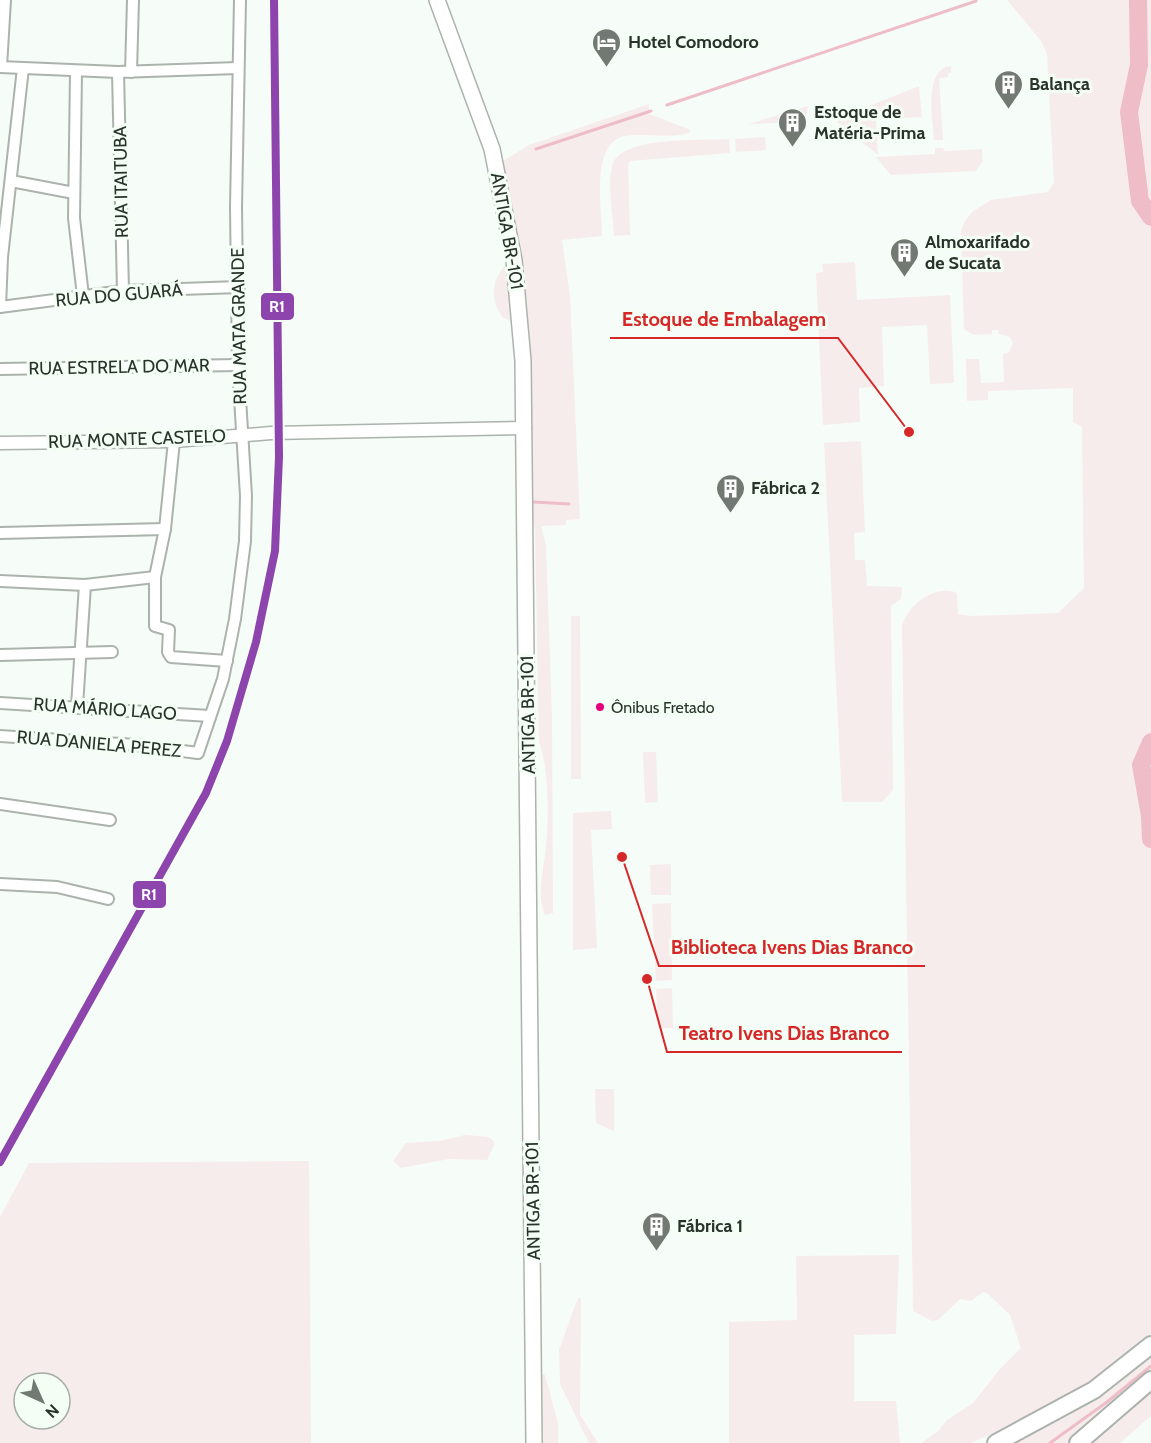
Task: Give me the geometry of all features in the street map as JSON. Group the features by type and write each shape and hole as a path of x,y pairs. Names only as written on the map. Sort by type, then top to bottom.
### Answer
{"highway":[{"path":"996,1443 1080,1399 1151,1345"},
{"path":"1078,1443 1151,1380"}],"main road":[{"name":"ANTIGA BR-101","path":"437,0 491,146 507,220 520,306 525,428 534,1443"}],"street":[{"path":"4,0 1,67 76,72 238,68"},
{"path":"131,72 133,0"},
{"name":"RUA MATA GRANDE","path":"198,753 226,661 235,620 245,541 246,496 238,365 239,287 236,207 240,0"},
{"path":"0,307 2,257 23,68"},
{"path":"76,72 74,193 83,296"},
{"name":"RUA ITAITUBA","path":"118,72 123,291"},
{"path":"11,181 74,193"},
{"name":"RUA DO GUARÁ","path":"0,307 123,291 239,287"},
{"name":"RUA ESTRELA DO MAR","path":"0,369 238,365"},
{"name":"RUA MONTE CASTELO","path":"0,443 174,441 241,435 525,428"},
{"path":"174,441 165,529 155,577 155,626 169,630 168,655 226,661"},
{"path":"0,533 165,529"},
{"path":"0,581 85,585 155,577"},
{"path":"77,706 85,585"},
{"path":"0,655 112,652"},
{"name":"RUA MÁRIO LAGO","path":"0,703 210,716"},
{"name":"RUA DANIELA PEREZ","path":"0,736 136,745 198,753"},
{"path":"0,804 110,820"},
{"path":"0,884 57,887 108,898"}],"shaded area":[{"path":"1007,0 1151,0 1151,1333 1093,1381 1046,1410 971,1443 922,1443 939,1430 947,1420 973,1403 1000,1369 1021,1348 1010,1315 987,1293 983,1292 971,1301 960,1299 938,1320 932,1321 913,1311 902,627 916,604 923,598 940,591 957,593 958,614 971,616 1058,613 1084,588 1082,427 1073,422 1073,388 988,391 988,400 967,401 966,359 979,359 981,383 1004,382 1003,354 1009,352 1013,343 1010,337 999,334 998,330 992,330 992,334 974,335 964,329 961,230 972,212 991,200 1048,192 1054,182 1047,54 1041,41"},
{"path":"951,66 951,73 948,73 948,77 939,78 943,140 934,140 933,86 936,76 942,69"},
{"path":"919,86 922,117 876,119 878,155 835,120"},
{"path":"649,104 649,114 691,130 681,135 625,136 614,141 607,150 602,163 600,195 602,236 562,240 570,296 580,519 566,520 566,525 541,526 546,545 552,717 553,913 545,915 541,899 541,881 548,808 545,765 539,742 535,532 534,526 525,527 525,347 497,172 503,161 529,145"},
{"path":"808,106 805,122 749,124"},
{"path":"765,137 766,150 736,152 735,139"},
{"path":"729,139 730,153 630,161 628,165 630,235 614,236 610,183 612,166 618,156 646,144"},
{"path":"935,148 943,148 944,151 982,149 982,162 976,171 891,175 876,157 935,154"},
{"path":"855,262 857,300 950,295 954,383 930,384 927,325 882,327 884,386 859,388 860,422 823,425 816,273 823,272 822,264"},
{"path":"506,264 513,322 503,318 495,304 494,297 497,277"},
{"path":"861,441 865,532 854,533 855,560 865,560 867,586 902,587 901,599 891,606 893,790 882,802 842,802 824,443"},
{"path":"571,616 580,616 581,779 571,779"},
{"path":"643,752 656,752 658,802 645,803"},
{"path":"611,811 612,829 591,830 597,948 573,950 573,813"},
{"path":"671,864 671,895 651,895 650,865"},
{"path":"671,903 672,980 656,981 652,904"},
{"path":"672,988 673,1028 658,1028 656,989"},
{"path":"595,1089 614,1089 614,1131 596,1123"},
{"path":"465,1135 489,1137 495,1143 487,1160 449,1159 401,1168 393,1161 406,1143 439,1141"},
{"path":"309,1161 311,1443 0,1443 0,1217 29,1163"},
{"path":"899,1255 896,1334 854,1335 854,1401 896,1401 900,1443 729,1443 729,1322 797,1320 796,1256"},
{"path":"578,1298 581,1298 580,1415 598,1443 589,1443 560,1384 559,1350"},
{"path":"1151,1355 1151,1367 1066,1443 1013,1443 1085,1404 1119,1381"},
{"path":"542,1374 545,1375 558,1423 558,1443 542,1443"},
{"path":"1151,1389 1151,1416 1120,1443 1089,1443"}],"waterway":[{"path":"1138,0 1139,65 1129,112 1140,201 1151,217"},
{"path":"667,105 976,1"},
{"path":"536,149 651,111"},
{"path":"534,502 569,504"},
{"path":"1151,742 1141,765 1150,816 1151,839"},
{"path":"1050,1443 1107,1402 1151,1366"}],"transit line":[{"name":"R1","path":"0,1162 206,793 227,741 256,642 275,551 279,457 274,0"}],"place":[{"name":"Hotel Comodoro","path":"607,68"},
{"name":"Balança","path":"1008,110"},
{"name":"Estoque de Matéria-Prima","path":"793,148"},
{"name":"Almoxarifado de Sucata","path":"904,278"},
{"name":"Estoque de Embalagem","path":"909,432"},
{"name":"Fábrica 2","path":"730,514"},
{"name":"Ônibus Fretado","path":"600,707"},
{"name":"Biblioteca Ivens Dias Branco","path":"622,857"},
{"name":"Teatro Ivens Dias Branco","path":"647,979"},
{"name":"Fábrica 1","path":"656,1252"}]}
